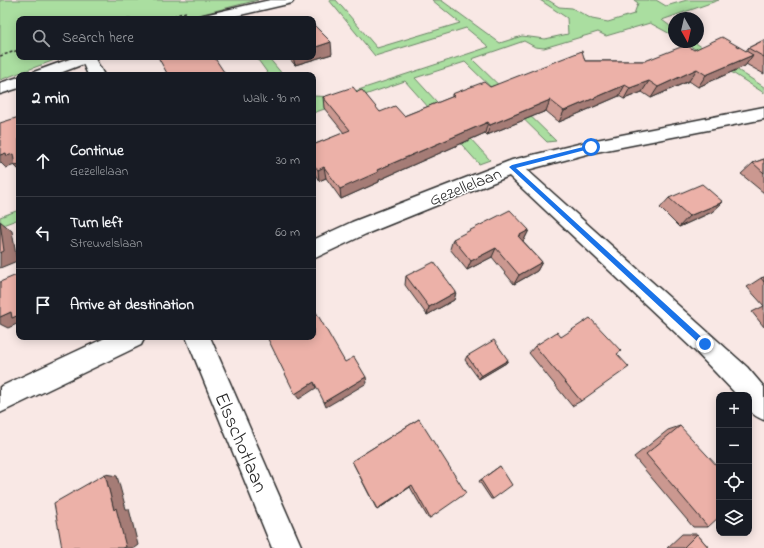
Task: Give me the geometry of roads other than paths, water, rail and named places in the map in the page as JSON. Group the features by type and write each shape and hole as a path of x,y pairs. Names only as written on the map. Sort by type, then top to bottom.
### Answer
{"street":[{"path":"218,16 287,0"},
{"path":"48,72 80,60"},
{"path":"89,60 95,72"},
{"path":"0,89 16,83"},
{"name":"Gezellelaan","path":"316,249 359,228 512,167 591,147 764,113"},
{"path":"512,167 705,344 738,376 764,407"},
{"path":"0,400 127,340"},
{"name":"Elsschotlaan","path":"199,340 287,548"}]}
